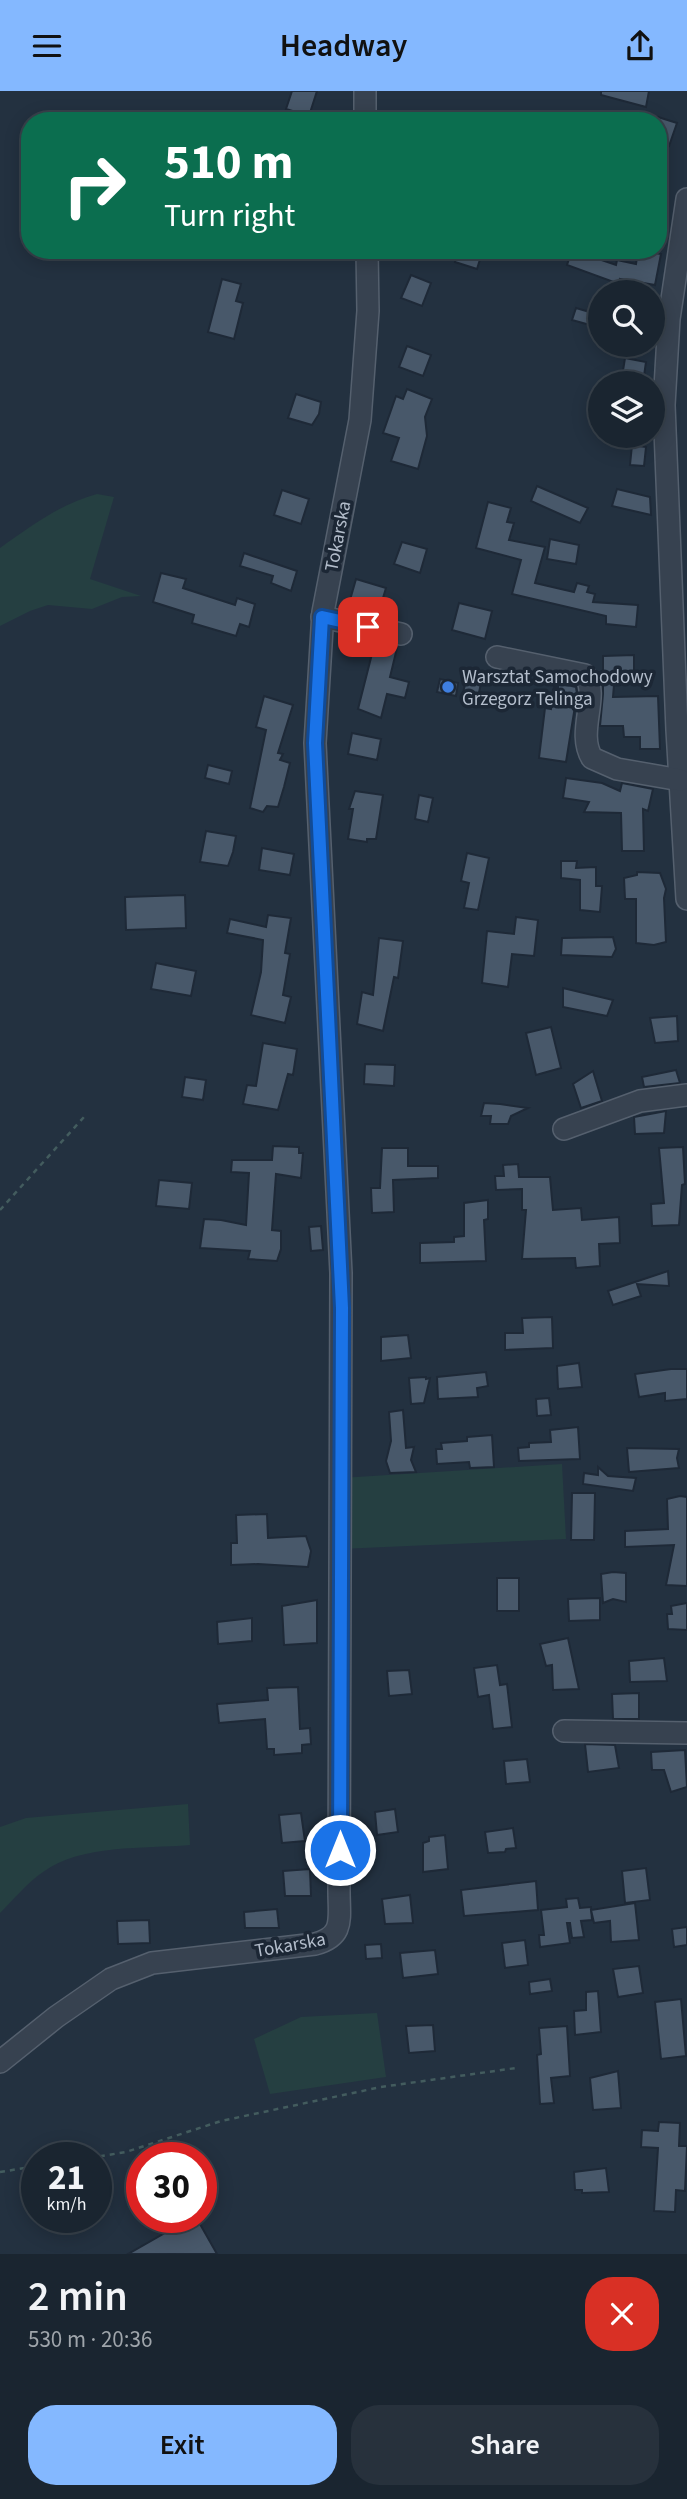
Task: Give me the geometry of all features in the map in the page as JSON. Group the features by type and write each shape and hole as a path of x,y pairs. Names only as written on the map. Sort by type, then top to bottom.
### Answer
{"street":[{"path":"365,91 365,112"},
{"path":"686,208 669,319 664,405 677,498 674,611 687,899"},
{"name":"Tokarska","path":"0,2062 56,2017 111,1979 152,1963 330,1940 337,1933 342,1308 315,743 322,617 360,420 368,311 367,259"},
{"path":"322,617 401,634"},
{"path":"497,657 585,675 589,684 586,742 592,758 617,769 680,780"},
{"path":"564,1129 640,1101 687,1095"},
{"path":"564,1731 687,1733"}],"path":[{"path":"0,1210 84,1117"},
{"path":"112,2154 221,2121 381,2087 516,2068"},
{"path":"0,2172 21,2169"}],"green space":[{"path":"97,494 114,497 90,579 141,596 122,597 92,609 48,605 0,626 0,548 58,510"},
{"path":"562,1464 566,1539 340,1549 341,1478"},
{"path":"188,1804 190,1845 114,1849 58,1863 37,1876 0,1913 0,1827 26,1818"},
{"path":"377,2013 386,2077 270,2094 254,2039 301,2017"}],"building":[{"path":"292,91 317,91 310,112 286,109"},
{"path":"601,91 649,91 646,107 601,95"},
{"path":"667,120 677,123 667,145"},
{"path":"456,259 480,259 477,269 455,262"},
{"path":"569,259 598,259 616,265 617,260 636,264 637,259 660,259 656,280 608,280 567,265"},
{"path":"411,275 431,283 422,306 401,298"},
{"path":"222,279 241,284 236,301 243,303 234,339 208,332"},
{"path":"576,308 588,312 588,324 572,320"},
{"path":"407,346 431,355 423,376 399,367"},
{"path":"625,358 646,362 645,371 623,371"},
{"path":"407,389 432,399 425,417 427,436 418,469 391,461 399,438 383,433 396,396 403,399"},
{"path":"296,394 321,402 319,414 312,425 288,418"},
{"path":"632,448 646,448 644,466 630,465"},
{"path":"537,486 588,508 580,523 531,501"},
{"path":"617,489 650,497 651,515 612,506"},
{"path":"282,490 309,499 301,524 274,515"},
{"path":"488,502 511,508 507,522 514,523 509,540 545,547 535,583 574,592 577,583 589,586 587,592 595,594 593,602 638,605 636,627 606,624 606,616 512,594 521,560 476,548"},
{"path":"550,539 579,545 576,564 547,559"},
{"path":"402,542 427,549 420,573 394,564"},
{"path":"244,553 297,571 291,591 271,583 273,576 240,566"},
{"path":"161,573 186,579 183,588 235,605 237,598 255,604 249,627 240,624 236,636 192,623 194,615 153,602"},
{"path":"356,579 386,588 380,608 350,600"},
{"path":"459,603 492,611 485,639 452,630"},
{"path":"375,642 397,648 390,677 409,682 405,698 387,694 381,718 358,709"},
{"path":"634,655 634,672 615,673 613,697 658,696 660,749 640,749 640,737 624,737 623,726 600,726 603,656"},
{"path":"467,676 482,679 478,697 463,693"},
{"path":"440,679 458,683 456,696 437,692"},
{"path":"558,683 576,687 577,694 566,762 539,758 545,708 551,709 554,687 558,687"},
{"path":"264,696 293,705 278,753 283,754 280,760 290,763 284,787 278,807 267,806 263,812 250,808 266,730 256,727"},
{"path":"352,733 381,739 377,760 348,754"},
{"path":"208,765 232,771 229,784 205,778"},
{"path":"566,778 602,783 620,791 622,783 653,789 648,811 643,809 644,851 622,851 621,813 584,812 589,802 563,798"},
{"path":"355,791 383,795 376,839 367,839 367,842 348,839 353,809 349,809"},
{"path":"419,795 433,798 428,822 415,819"},
{"path":"206,831 236,836 228,866 200,862"},
{"path":"262,848 294,854 290,875 259,870"},
{"path":"467,853 489,858 478,910 464,908 469,883 461,881"},
{"path":"561,861 577,861 576,868 596,867 596,886 602,886 600,912 580,910 580,880 561,878"},
{"path":"637,872 660,873 666,889 666,942 654,945 636,943 636,899 625,899 624,878 637,875"},
{"path":"185,895 186,928 126,930 125,897"},
{"path":"268,915 291,918 285,953 290,954 283,995 291,997 285,1023 251,1015 261,972 263,940 227,933 230,919 266,927"},
{"path":"516,917 538,920 534,956 512,954 508,987 482,983 487,931 514,934"},
{"path":"613,937 616,949 612,957 561,955 562,938"},
{"path":"379,938 403,941 398,978 394,977 383,1031 357,1024 362,992 373,995"},
{"path":"156,963 196,971 191,996 151,989"},
{"path":"563,988 613,1000 607,1016 563,1007"},
{"path":"677,1016 678,1041 655,1043 650,1018"},
{"path":"551,1027 561,1068 536,1075 526,1033"},
{"path":"263,1043 297,1049 293,1075 288,1074 278,1110 243,1104 247,1085 256,1086"},
{"path":"365,1064 395,1065 394,1086 364,1084"},
{"path":"676,1070 680,1083 644,1087 642,1077"},
{"path":"593,1071 602,1101 581,1108 573,1084"},
{"path":"185,1077 206,1080 203,1100 182,1097"},
{"path":"484,1103 528,1108 511,1116 508,1124 490,1124 491,1116 481,1116"},
{"path":"666,1111 664,1133 635,1134 634,1117"},
{"path":"273,1146 299,1147 299,1153 303,1153 301,1178 276,1174 272,1230 281,1231 281,1249 277,1261 248,1259 250,1251 200,1248 204,1219 246,1225 249,1173 231,1172 232,1160 272,1160"},
{"path":"683,1147 685,1184 682,1185 679,1225 652,1226 651,1204 664,1203 659,1148"},
{"path":"382,1148 408,1148 408,1166 438,1166 438,1178 393,1180 394,1212 372,1213 371,1188 380,1188"},
{"path":"518,1164 519,1177 550,1177 553,1210 581,1208 582,1220 619,1217 620,1243 599,1244 600,1266 576,1268 575,1258 522,1259 526,1210 522,1210 522,1189 496,1190 495,1176 504,1176 503,1165"},
{"path":"159,1180 192,1183 189,1209 156,1206"},
{"path":"488,1200 488,1219 484,1220 486,1261 420,1263 420,1243 454,1242 454,1237 464,1236 464,1203"},
{"path":"321,1226 323,1250 311,1251 309,1227"},
{"path":"668,1271 669,1286 637,1284 641,1296 613,1305 608,1291"},
{"path":"552,1317 553,1348 505,1350 505,1333 523,1333 522,1318"},
{"path":"408,1335 411,1358 381,1361 381,1337"},
{"path":"579,1363 582,1387 558,1389 557,1366"},
{"path":"687,1369 687,1399 665,1401 665,1393 639,1397 635,1374"},
{"path":"486,1372 488,1386 477,1388 478,1397 438,1399 437,1377"},
{"path":"409,1378 430,1378 424,1403 411,1404"},
{"path":"549,1398 551,1415 537,1416 536,1399"},
{"path":"403,1410 406,1448 414,1447 411,1460 416,1472 390,1473 386,1461 391,1441 389,1412"},
{"path":"578,1427 580,1459 519,1461 518,1448 529,1447 529,1443 551,1442 550,1430"},
{"path":"492,1435 494,1467 470,1468 469,1462 437,1464 436,1449 442,1449 441,1443"},
{"path":"627,1448 679,1449 679,1468 629,1472"},
{"path":"598,1467 608,1476 636,1478 633,1491 583,1484 584,1473 598,1475"},
{"path":"572,1493 595,1493 594,1540 571,1540"},
{"path":"687,1497 687,1586 666,1585 674,1545 625,1547 625,1531 668,1529 667,1499"},
{"path":"267,1514 268,1538 306,1536 311,1551 308,1567 231,1565 231,1543 237,1543 236,1515"},
{"path":"626,1573 626,1602 613,1599 603,1603 601,1574"},
{"path":"497,1578 519,1578 519,1611 497,1611"},
{"path":"600,1598 600,1620 569,1621 568,1599"},
{"path":"317,1600 317,1643 284,1645 282,1606"},
{"path":"687,1603 687,1630 668,1629 667,1614 672,1614 671,1606"},
{"path":"252,1618 252,1641 218,1644 217,1622"},
{"path":"568,1638 579,1689 553,1690 552,1665 546,1666 540,1644"},
{"path":"664,1658 667,1681 630,1682 629,1661"},
{"path":"497,1665 500,1685 507,1684 512,1727 493,1729 489,1695 478,1697 474,1668"},
{"path":"409,1670 412,1694 389,1696 387,1671"},
{"path":"298,1687 300,1729 310,1728 311,1744 302,1745 302,1753 274,1755 274,1749 267,1749 265,1719 219,1723 217,1704 268,1700 267,1688"},
{"path":"639,1693 639,1719 613,1719 612,1694"},
{"path":"585,1744 615,1745 619,1768 588,1772"},
{"path":"685,1750 687,1787 671,1792 664,1770 652,1770 651,1752"},
{"path":"527,1759 530,1782 506,1784 504,1761"},
{"path":"395,1809 398,1832 377,1835 375,1812"},
{"path":"301,1813 305,1841 282,1843 279,1815"},
{"path":"513,1828 516,1848 488,1853 485,1832"},
{"path":"445,1835 448,1869 423,1872 423,1843 429,1841 429,1837"},
{"path":"646,1868 650,1900 625,1903 622,1871"},
{"path":"310,1869 311,1896 285,1896 283,1871"},
{"path":"536,1881 538,1910 464,1916 461,1890"},
{"path":"410,1895 413,1923 385,1924 382,1899"},
{"path":"578,1898 580,1908 591,1907 592,1920 581,1921 584,1937 572,1938 570,1923 567,1923 570,1943 540,1947 539,1935 544,1935 541,1910 567,1907 566,1899"},
{"path":"635,1903 639,1940 611,1942 610,1921 594,1923 591,1910"},
{"path":"277,1909 279,1928 245,1928 244,1912"},
{"path":"149,1920 150,1943 118,1944 117,1921"},
{"path":"687,1927 687,1945 674,1947 672,1929"},
{"path":"525,1940 528,1965 505,1968 502,1943"},
{"path":"381,1944 382,1958 366,1959 365,1945"},
{"path":"435,1950 438,1974 403,1978 400,1953"},
{"path":"639,1966 643,1993 618,1997 613,1969"},
{"path":"550,1979 552,1991 530,1994 529,1982"},
{"path":"598,1991 601,2032 575,2035 574,2011 586,2010 586,1992"},
{"path":"681,1999 686,2056 661,2059 655,2002"},
{"path":"433,2025 435,2051 409,2053 406,2026"},
{"path":"567,2026 570,2076 551,2078 554,2103 540,2104 537,2055 541,2054 539,2028"},
{"path":"618,2071 621,2108 593,2110 590,2078"},
{"path":"659,2122 680,2123 679,2146 687,2146 685,2191 676,2190 675,2212 654,2211 658,2148 641,2147 642,2130 658,2131"},
{"path":"606,2168 609,2192 582,2193 582,2190 575,2190 574,2172"},
{"path":"165,2233 205,2233 217,2254 128,2254"}],"place":[{"name":"Warsztat Samochodowy Grzegorz Telinga","path":"448,687"}],"route":[{"path":"340,1850 342,1308 315,743 322,617 368,627"}]}
